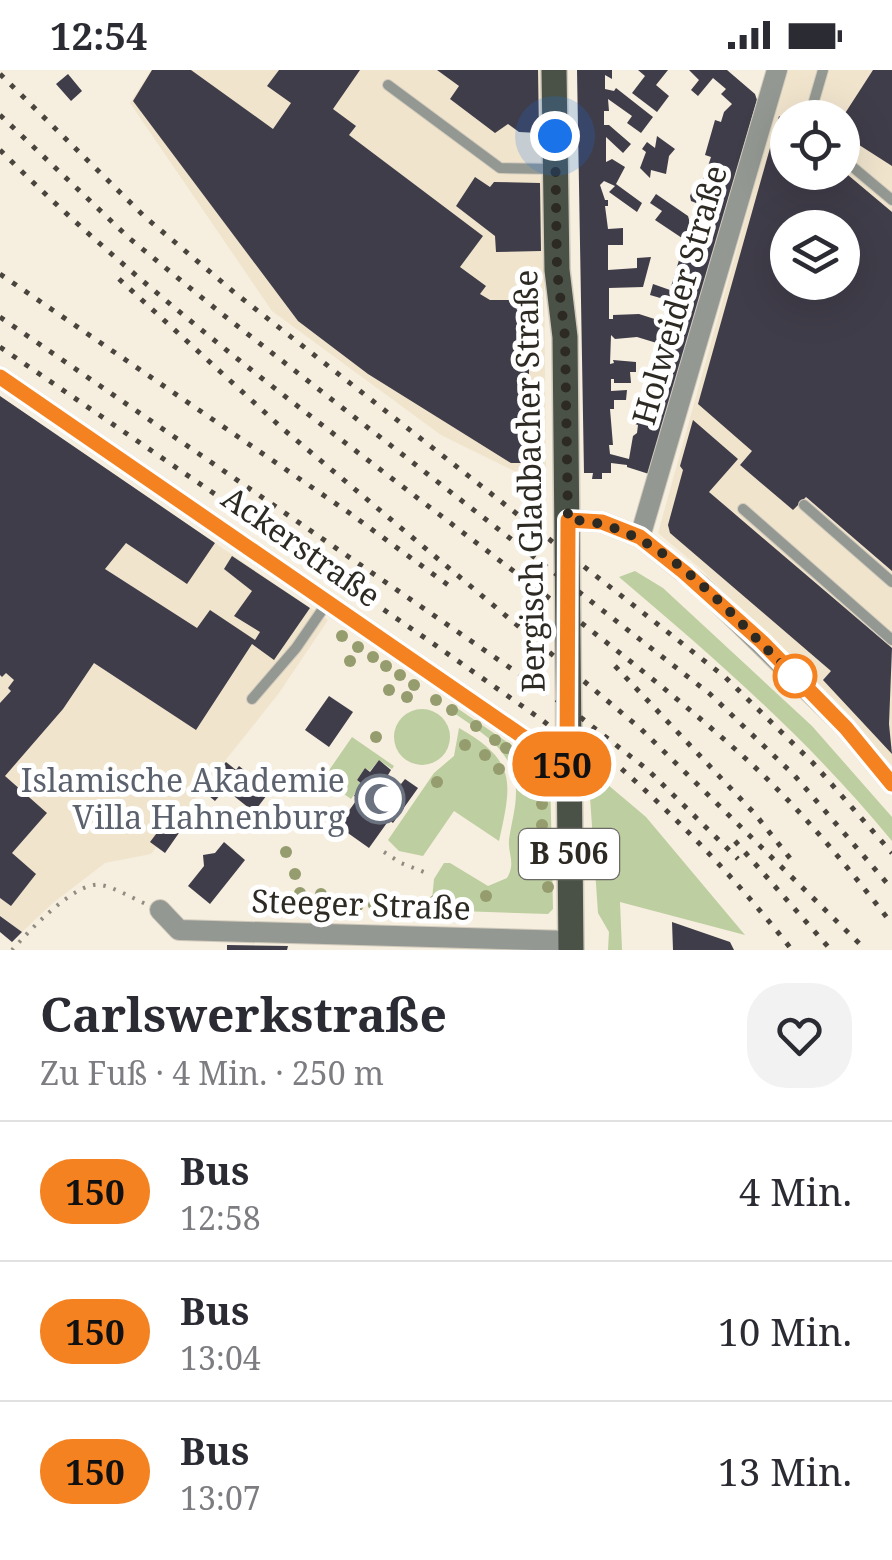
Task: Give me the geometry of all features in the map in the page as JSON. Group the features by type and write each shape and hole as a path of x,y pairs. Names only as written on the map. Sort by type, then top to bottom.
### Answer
{"main road":[{"name":"Bergisch Gladbacher Straße","path":"554,70 557,270 565,337 571,946"}],"street":[{"name":"Holweider Straße","path":"640,537 769,74"},
{"name":"Ackerstraße","path":"0,377 567,767"},
{"path":"568,520 602,522 640,537 701,586 846,728 892,784"},
{"name":"Steeger Straße","path":"160,910 179,930 571,946"}],"lane":[{"path":"814,100 822,70"},
{"path":"388,86 500,168 555,169"},
{"path":"860,173 892,200"},
{"path":"804,506 892,582"},
{"path":"743,510 892,640"},
{"path":"252,699 296,648 327,602"}],"path":[{"path":"384,852 424,872"},
{"path":"12,950 82,888 99,884 160,910"}],"shaded area":[{"path":"151,70 542,70 549,264 544,265 546,476 528,478 441,435 272,311 130,103"},
{"path":"787,70 892,70 892,765 702,570 658,533 770,131 770,190 860,190 860,100 779,100"},
{"path":"0,397 328,620 279,693 151,854 105,863 22,932 0,915"}],"green space":[{"path":"635,571 663,588 812,726 892,817 892,841 796,736 619,577"},
{"path":"451,704 550,771 553,909 548,914 431,910 434,879 444,863 488,886 507,878 511,868 509,840 515,778 503,753 448,709"},
{"path":"422,709 442,717 450,737 442,757 422,765 402,757 394,737 402,717"},
{"path":"459,728 492,751 506,775 499,841 454,811 423,856 399,851 388,840 434,773 454,756"},
{"path":"352,737 394,766 392,769 379,760 370,771 365,768 357,780 362,784 351,799 323,779"},
{"path":"588,768 646,817 745,935 620,902 622,950 608,950 609,932 598,913"}],"building":[{"path":"152,70 191,70 273,129 291,103 267,86 279,70 360,70 333,109 356,126 349,135 483,236 460,267 486,286 480,294 490,300 528,300 530,445 544,445 544,463 511,463 368,374 298,321 133,101"},
{"path":"437,70 538,70 539,133 519,132 508,124 495,133 450,99 459,86"},
{"path":"577,70 612,70 612,79 605,75 605,89 616,88 653,117 641,133 627,123 632,116 608,99 609,111 604,111 604,125 631,144 623,153 606,137 606,162 612,159 625,167 616,184 642,203 637,212 609,192 615,186 604,181 600,185 608,200 608,229 623,228 623,245 608,245 608,270 637,268 637,258 651,257 643,287 609,288 609,319 613,315 639,314 667,323 674,302 650,295 653,284 670,290 685,240 655,220 662,211 650,203 656,194 688,216 690,223 696,203 690,196 693,189 699,191 711,157 705,155 715,120 721,122 732,104 721,94 726,89 713,78 698,96 691,90 699,80 689,70 727,70 757,100 649,474 611,463 611,473 602,473 602,479 592,479 593,473 584,473","holes":["611,335 615,339 637,337 664,342 644,384 646,396 635,424 637,433 629,459 610,454 610,409 614,409 614,400 626,400 627,390 611,391 611,379 614,383 631,383 630,372 636,372 636,362 613,360 610,364"]},
{"path":"638,70 668,70 656,85 669,96 657,112 632,93 645,76"},
{"path":"873,70 892,70 892,166 860,146 860,100 854,100"},
{"path":"68,74 82,91 71,101 56,84"},
{"path":"657,136 675,149 669,156 666,174 651,170 650,178 640,168 646,152 642,149 647,142 655,148"},
{"path":"770,148 770,190 860,190 860,185 892,212 892,571 806,497 793,510 740,465 752,451 698,404"},
{"path":"475,177 490,187 494,182 540,183 541,251 496,252 495,236 456,206"},
{"path":"0,396 215,543 187,584 126,543 105,569 197,628 210,610 255,640 260,632 234,616 252,591 224,569 232,556 310,608 274,660 252,644 196,730 94,663 63,709 5,776 47,813 12,853 36,874 11,906 0,898 0,703 11,691 8,688 14,680 6,673 0,675"},
{"path":"693,420 738,459 709,492 892,648 892,754 823,680 831,671 670,533 668,525 683,470 680,466"},
{"path":"329,696 353,712 329,747 305,730"},
{"path":"379,760 391,770 388,775 401,784 405,779 418,788 369,848 338,826 358,798 354,796 362,784 357,780 365,768 370,772"},
{"path":"226,762 236,770 239,766 270,791 254,812 225,789 215,801 203,791"},
{"path":"175,809 188,820 165,853 150,842"},
{"path":"224,842 245,860 210,904 188,886 204,866 203,855 215,853"},
{"path":"0,916 22,932 12,942 0,932"},
{"path":"672,922 730,942 734,950 673,950"},
{"path":"227,945 288,946 287,950 227,950"}],"railway":[{"path":"0,74 145,217 235,293 725,677 813,763 892,853"},
{"path":"0,115 129,238 222,314 710,694 795,776 892,889"},
{"path":"0,150 171,305 704,722 798,811 892,924"},
{"path":"0,274 448,585"},
{"path":"119,279 283,429 641,729 866,950"},
{"path":"0,317 570,709 648,770 738,859"},
{"path":"0,347 428,640 542,720 605,770"},
{"path":"615,666 755,814 793,862"},
{"path":"599,749 701,845 792,950"},
{"path":"735,841 831,950"}],"bus line":[{"name":"150","path":"0,377 567,767 568,520 602,522 640,537 762,642 846,728 892,784"}],"place":[{"name":"Islamische Akademie Villa Hahnenburg","path":"380,799"}],"route":[{"path":"555,136 557,270 565,337 568,520 602,522 640,537 701,586 795,676"}]}
